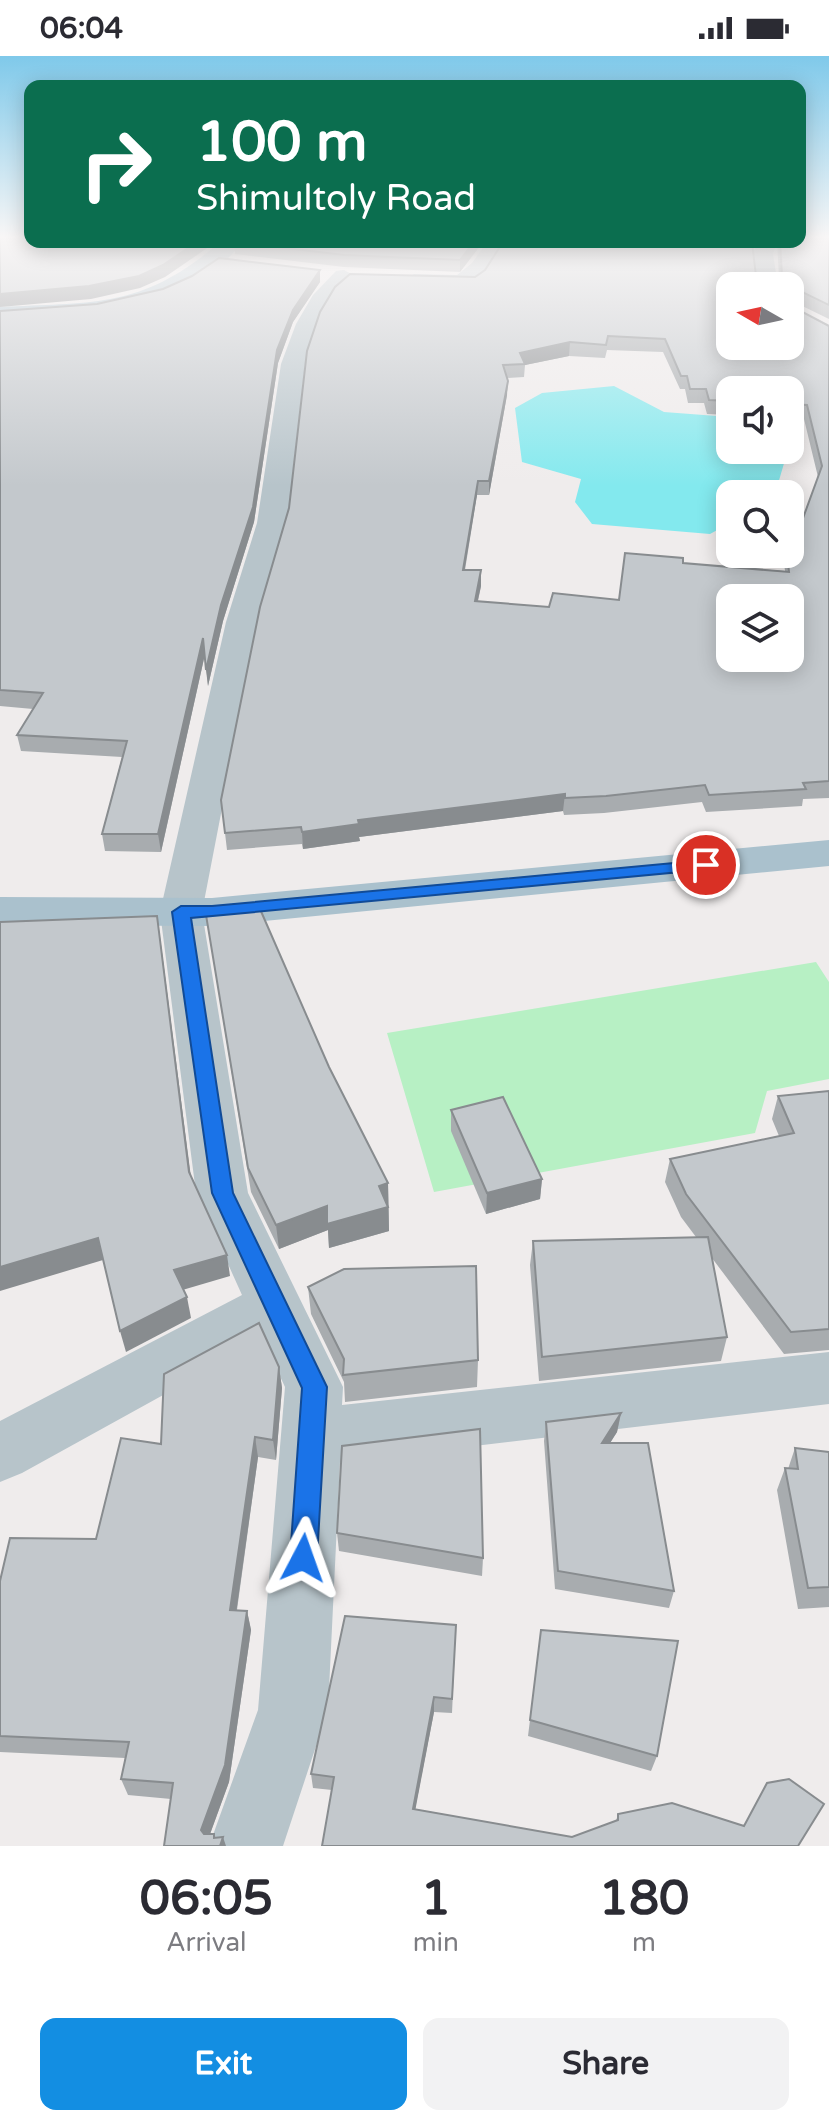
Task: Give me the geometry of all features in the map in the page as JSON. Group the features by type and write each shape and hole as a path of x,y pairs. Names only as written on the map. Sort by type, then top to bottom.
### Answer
{"main road":[{"path":"0,911 227,911 829,853"}],"street":[{"path":"246,1846 293,1710 314,1387 222,1193 181,912 242,622 272,523 293,364 310,319"},
{"path":"0,1453 275,1305"},
{"path":"312,1437 829,1378"}],"green space":[{"path":"816,962 829,982 829,1079 767,1091 755,1133 434,1192 387,1033"}],"water":[{"path":"614,386 664,412 716,416 716,464 784,464 779,480 716,480 716,531 710,534 592,524 575,502 581,479 522,462 515,408 542,393"}],"building":[{"path":"0,319 290,319 277,350 253,507 221,605 206,670 203,638 158,834 102,834 127,741 17,735 43,693 0,690"},
{"path":"318,319 716,319 716,360 804,360 804,319 815,319 829,326 829,781 803,783 806,789 709,795 705,785 606,796 565,798 565,794 358,820 359,824 302,832 301,827 225,833 221,800 260,607 289,508 307,351","holes":["608,336 665,339 681,376 687,376 690,389 706,389 709,400 716,400 716,376 804,376 804,405 807,405 822,466 804,515 804,568 789,568 789,572 716,568 683,563 683,558 625,553 619,600 553,593 549,607 475,601 481,570 463,570 478,481 489,481 508,381 503,365 525,364 520,353 570,342 606,345"]},
{"path":"260,909 329,1067 388,1183 379,1186 388,1207 327,1224 327,1206 276,1225 248,1168 206,915"},
{"path":"157,916 189,1172 227,1255 174,1270 187,1297 120,1331 98,1238 0,1267 0,922"},
{"path":"829,1091 829,1329 791,1332 686,1194 670,1159 794,1133 778,1096"},
{"path":"503,1097 542,1179 487,1193 451,1110"},
{"path":"708,1237 727,1337 542,1357 533,1241"},
{"path":"476,1266 478,1360 343,1375 344,1359 308,1287 344,1269"},
{"path":"259,1323 279,1367 273,1440 255,1437 230,1610 247,1611 225,1765 201,1830 204,1834 214,1834 214,1838 223,1837 220,1846 164,1846 173,1783 121,1779 129,1742 0,1736 0,1581 10,1538 96,1539 121,1438 161,1444 164,1374"},
{"path":"621,1413 602,1443 648,1443 674,1591 558,1571 546,1422"},
{"path":"480,1429 483,1558 337,1533 342,1446"},
{"path":"795,1448 829,1452 829,1587 808,1588 785,1468 798,1469"},
{"path":"345,1616 456,1625 452,1699 434,1697 413,1809 572,1837 618,1820 618,1814 672,1803 744,1826 767,1783 789,1779 824,1804 798,1846 322,1846 334,1777 311,1774"},
{"path":"541,1630 678,1641 657,1756 530,1720"}],"route":[{"path":"303,1558 314,1387 222,1193 181,912 212,912 706,865"}]}
